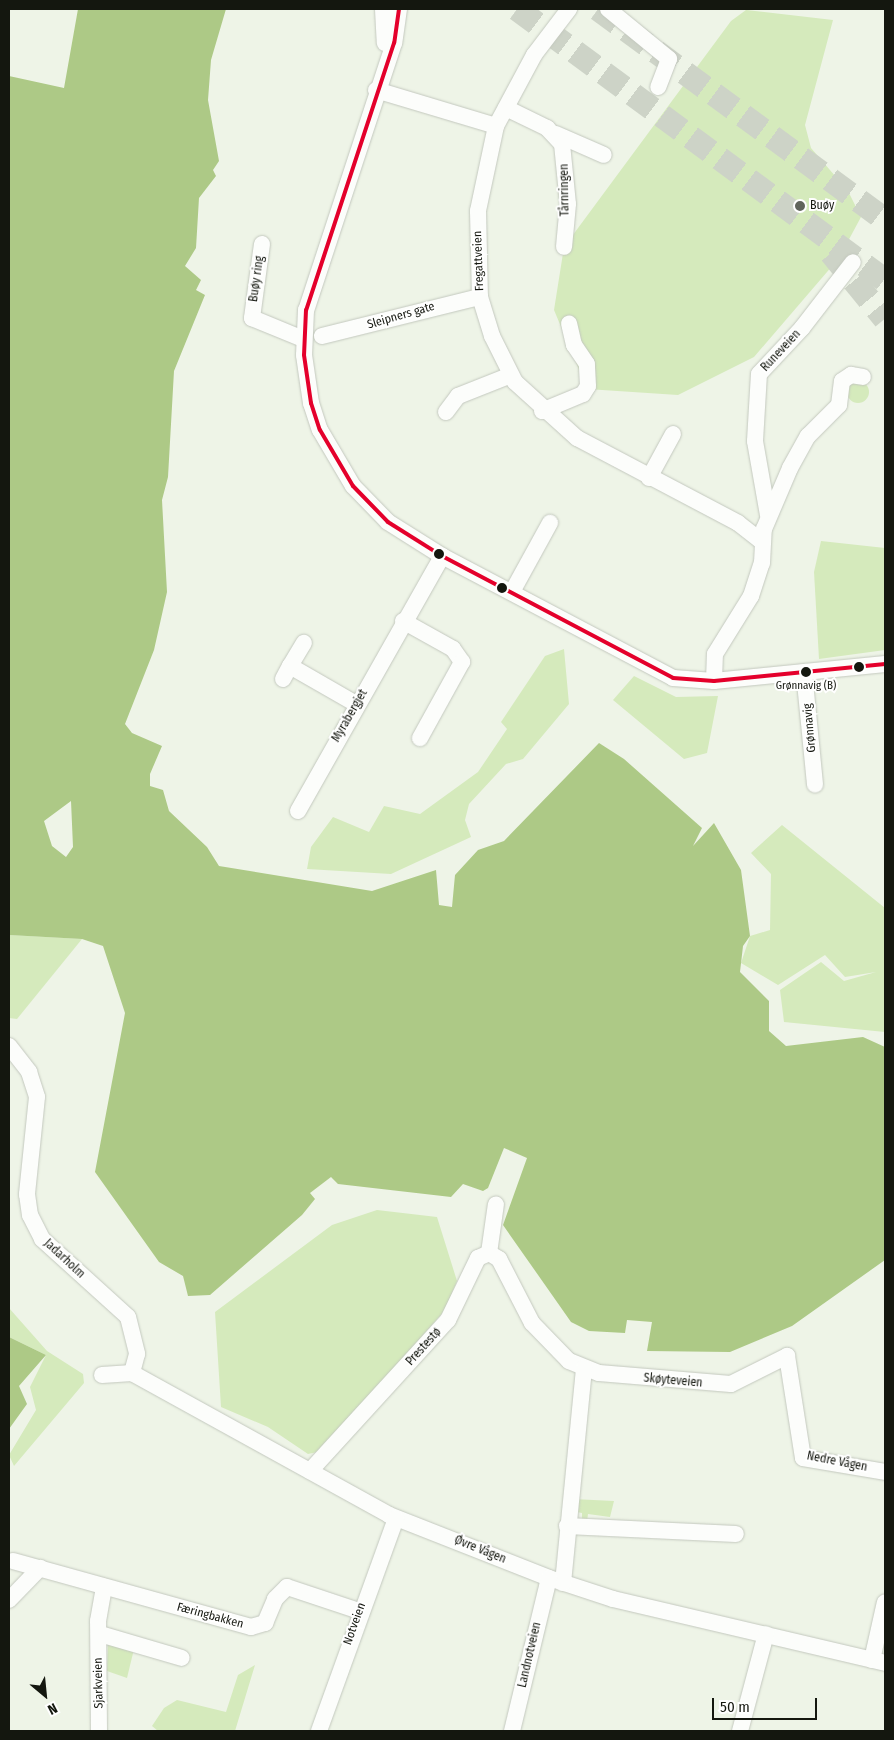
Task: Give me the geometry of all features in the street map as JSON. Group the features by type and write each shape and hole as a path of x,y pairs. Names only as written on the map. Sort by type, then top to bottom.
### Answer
{"street":[{"path":"383,9 384,64"},
{"path":"399,9 394,43 384,64 317,269 303,340 311,403 339,465 375,511 442,556 512,592 652,670 673,678 714,682 885,664"},
{"name":"Fregattveien","path":"568,9 534,55 496,126 478,211 480,297 492,336 511,375 542,411 577,438 649,478 738,523 760,540"},
{"path":"608,9 669,59 658,88"},
{"path":"376,90 496,126"},
{"path":"506,108 556,134 604,155"},
{"name":"Tårnringen","path":"556,134 567,180 564,247"},
{"name":"Buøy ring","path":"262,244 252,318 303,340"},
{"name":"Runeveien","path":"768,515 754,441 759,374 807,323 853,262"},
{"name":"Sleipners gate","path":"322,336 480,297"},
{"path":"542,411 583,394 588,386 588,364 574,344 569,324"},
{"path":"446,412 458,396 511,375"},
{"name":"Runeveien","path":"714,682 716,654 755,586 763,551 760,540 768,515 808,436 839,405 838,386 851,375 863,377"},
{"path":"649,478 673,434"},
{"path":"512,592 550,523"},
{"name":"Myrabergjet","path":"298,811 356,704 442,556"},
{"path":"403,621 453,649 462,662 420,738"},
{"path":"304,643 287,673 356,704"},
{"name":"Grønnavig","path":"804,672 815,784"},
{"name":"Jadarholm","path":"9,1046 29,1072 37,1097 27,1194 30,1215 46,1242 128,1317 137,1354 132,1373"},
{"path":"489,1253 496,1204"},
{"name":"Skøyteveien","path":"489,1253 499,1259 522,1306 544,1338 554,1350 584,1368 704,1384 731,1384 787,1356 790,1384"},
{"name":"Prestestø","path":"310,1471 448,1320 478,1258 489,1253"},
{"path":"556,1580 566,1526 584,1368"},
{"path":"102,1375 132,1373"},
{"name":"Øvre Vågen","path":"132,1373 396,1518 556,1580 879,1662"},
{"name":"Nedre Vågen","path":"790,1384 802,1458 885,1472"},
{"name":"Notveien","path":"319,1731 359,1611 396,1518"},
{"path":"566,1526 736,1534"},
{"name":"Færingbakken","path":"13,1561 251,1627 265,1623 275,1599 287,1587 359,1611"},
{"path":"9,1600 40,1568"},
{"name":"Landnotveien","path":"512,1731 556,1580"},
{"name":"Sjarkveien","path":"99,1731 100,1634 104,1587"},
{"path":"879,1662 885,1602"},
{"path":"100,1634 182,1658"},
{"path":"740,1731 766,1634"}],"shaded area":[{"path":"78,9 226,9 211,60 208,100 219,161 213,170 216,176 199,198 196,248 185,266 201,280 196,290 205,295 174,371 168,477 162,500 167,592 154,650 125,724 132,733 162,746 150,774 150,786 163,790 169,811 207,847 219,866 372,891 436,870 439,905 452,907 455,875 478,850 504,841 599,743 624,759 702,828 693,846 714,823 741,870 750,936 743,946 740,972 769,1001 769,1031 786,1046 863,1037 885,1047 885,1260 792,1326 730,1352 647,1351 652,1322 627,1320 625,1333 589,1331 571,1322 503,1225 527,1158 504,1148 488,1188 483,1191 463,1184 451,1197 338,1184 331,1177 310,1193 315,1199 302,1215 210,1295 188,1296 183,1276 159,1262 95,1172 125,1013 103,946 82,939 9,935 9,76 64,88","holes":["71,801 73,847 66,857 52,846 44,821"]},
{"path":"746,10 833,20 805,125 811,148 848,191 861,217 839,258 754,357 678,395 587,389 554,310 564,247 731,21"},
{"path":"858,381 866,384 869,392 866,400 858,403 850,400 847,392 850,384"},
{"path":"821,541 885,548 885,650 819,659 814,572"},
{"path":"564,649 569,704 523,759 506,764 469,804 465,820 471,837 391,874 307,869 311,847 333,817 369,832 384,806 420,814 478,772 507,729 501,722 545,656"},
{"path":"634,676 676,697 718,696 707,753 684,759 613,700"},
{"path":"782,825 885,908 885,1032 784,1022 780,990 821,962 844,981 876,972 845,977 825,955 778,985 741,963 750,936 770,930 771,874 751,853"},
{"path":"9,935 82,939 17,1019 9,1018"},
{"path":"377,1210 437,1217 457,1281 445,1310 322,1451 308,1454 268,1427 221,1407 215,1312 332,1225"},
{"path":"9,1308 47,1351 83,1374 84,1383 14,1466 9,1455 36,1410 30,1387 46,1355 9,1337"},
{"path":"9,1337 46,1355 19,1386 27,1404 9,1429"},
{"path":"573,1499 614,1501 610,1517 588,1514 587,1522 582,1521 582,1513 572,1511"},
{"path":"108,1644 134,1649 127,1678 107,1671"},
{"path":"255,1665 235,1731 158,1731 152,1726 164,1708 177,1700 226,1712 238,1675"}],"tunnel":[{"path":"517,9 885,280"},
{"path":"598,9 885,220"},
{"path":"831,253 885,319"}],"transit line":[{"path":"399,9 394,43 306,310 304,355 311,403 320,430 353,486 388,522 442,556 673,678 714,681 885,664"}],"place":[{"name":"Buøy","path":"800,206"},
{"name":"Grønnavig (B)","path":"806,672"}]}
